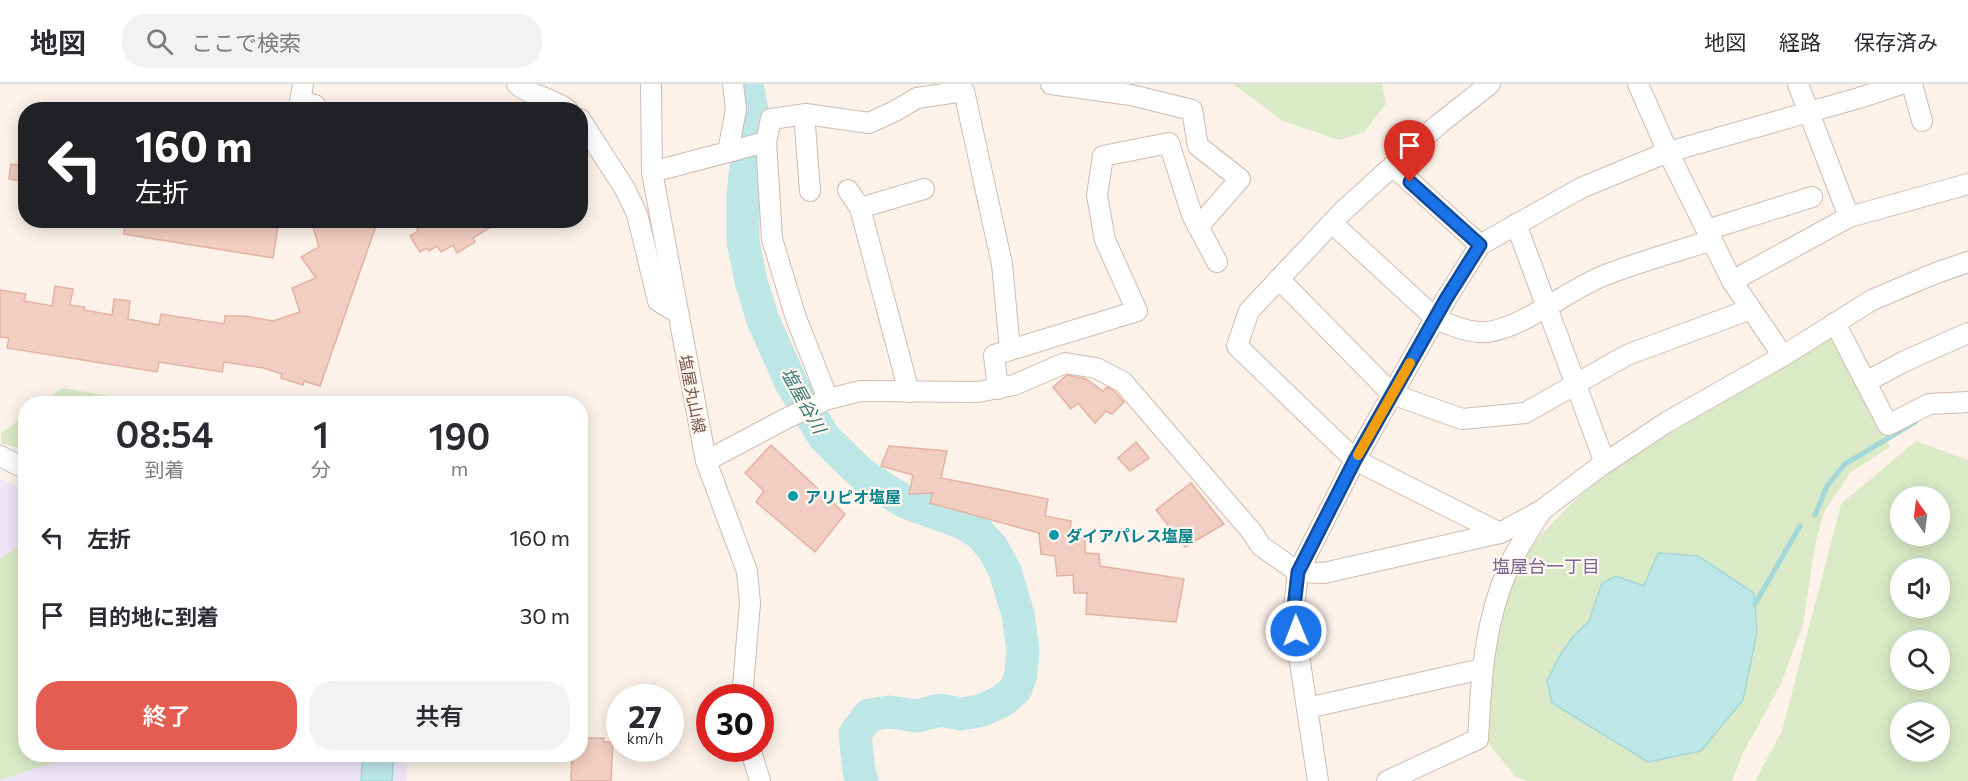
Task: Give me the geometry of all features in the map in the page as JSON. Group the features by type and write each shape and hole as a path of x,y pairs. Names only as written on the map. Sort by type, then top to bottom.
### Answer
{"street":[{"path":"300,102 303,84"},
{"path":"517,84 522,90 540,94 554,102"},
{"name":"塩屋丸山線","path":"651,84 652,172 706,461 747,571 750,603 743,684"},
{"path":"728,152 736,109 733,84"},
{"path":"1051,84 1131,94 1192,110 1198,146 1240,179 1198,227"},
{"path":"1490,84 1439,124 1332,223 1249,311 1237,346 1355,460 1500,533"},
{"path":"1638,84 1668,152 1732,280 1783,356"},
{"path":"1798,84 1849,217"},
{"path":"1318,781 1293,616 1298,572 1355,460 1480,245 1581,188 1668,152 1809,113 1901,84"},
{"path":"1912,84 1922,121"},
{"path":"771,119 806,114 869,123 895,111 920,91 964,92 1002,264 1010,350"},
{"path":"771,119 789,130 805,126 828,129"},
{"path":"771,119 760,144 772,239 796,318 828,399"},
{"path":"805,126 810,191"},
{"path":"588,131 625,189 637,214 658,301 678,313"},
{"path":"998,389 994,355 1137,311 1105,240 1097,195 1103,156 1169,143 1192,215 1216,262"},
{"path":"652,172 760,144"},
{"path":"1393,166 1480,245"},
{"path":"1732,280 1849,217 1968,184"},
{"path":"860,208 924,189"},
{"path":"848,190 860,208 909,392"},
{"path":"1332,223 1436,318 1454,327 1480,333 1503,328 1547,307 1601,276 1812,197"},
{"path":"1516,224 1605,463"},
{"path":"706,461 828,399 861,391 978,392 1014,386 1065,363 1096,368 1123,382 1252,532 1261,546 1298,572 1324,573 1500,533 1542,510 1605,463 1676,416 1783,356 1872,300 1968,262"},
{"path":"1279,279 1392,394 1462,419 1525,413 1627,355 1751,309"},
{"path":"1835,323 1888,425 1929,404 1968,402"},
{"path":"1866,382 1903,362 1968,333"},
{"path":"0,456 18,465"},
{"path":"1387,781 1478,739 1487,630 1509,566 1542,510"},
{"path":"1307,708 1482,669"},
{"path":"754,762 760,781"}],"shaded area":[{"path":"0,479 18,487 18,762 407,762 406,781 0,781"}],"green space":[{"path":"1233,84 1382,84 1386,104 1364,132 1339,140 1283,121"},
{"path":"1833,335 1890,447 1851,472 1824,512 1815,546 1803,624 1781,684 1743,753 1732,781 1528,781 1516,777 1486,741 1495,632 1521,556 1605,473"},
{"path":"62,388 109,396 51,396"},
{"path":"18,421 18,448 1,443 1,434"},
{"path":"1916,441 1968,460 1968,781 1755,781 1782,731 1841,504"},
{"path":"18,546 18,762 55,762 0,780 0,559"}],"water":[{"path":"1658,553 1698,556 1754,593 1757,632 1743,700 1701,751 1648,762 1552,703 1547,681 1572,638 1589,621 1602,583 1616,576 1644,586"},
{"path":"362,762 393,762 392,781 361,781"}],"building":[{"path":"11,164 18,165 18,181 9,179"},
{"path":"124,228 278,228 273,258 124,234"},
{"path":"313,228 375,228 320,386 304,381 303,385 281,378 282,374 264,368 224,362 222,372 159,362 157,372 7,348 9,338 0,337 0,290 26,294 24,301 52,306 55,286 73,289 70,305 112,315 114,299 130,301 128,319 159,325 161,314 224,324 225,316 244,316 273,321 300,312 292,288 316,278 301,257 319,247"},
{"path":"489,228 473,238 475,242 457,253 453,245 441,252 437,246 429,251 427,248 420,252 410,236 418,231 417,229"},
{"path":"1067,375 1086,379 1103,391 1107,387 1124,402 1112,414 1106,411 1095,423 1078,403 1071,409 1053,387"},
{"path":"1136,442 1149,458 1130,471 1118,458"},
{"name":"アリピオ塩屋","path":"771,445 845,514 815,552 756,502 764,491 745,473"},
{"name":"ダイアパレス塩屋","path":"889,446 947,451 941,478 1048,499 1045,516 1071,521 1069,537 1085,539 1085,553 1099,554 1100,566 1184,579 1176,622 1086,614 1087,593 1074,593 1073,575 1057,576 1055,556 1041,554 1039,533 930,503 933,493 909,494 913,475 881,466"},
{"path":"1191,483 1224,524 1185,547 1156,510"},
{"path":"588,738 604,738 606,762 612,762 611,781 571,781 572,762 588,762"}],"waterway":[{"name":"塩屋谷川","path":"747,84 752,112 743,194 743,242 751,281 763,320 791,383 824,437 863,475 905,502 963,523 979,533 992,547 1005,571 1018,614 1023,650 1021,674 1016,689 1002,701 980,711 961,714 940,710 917,716 890,712 869,715 855,734 862,781"},
{"path":"1815,515 1827,486 1845,464 1915,422"},
{"path":"1755,604 1800,526"}],"slow traffic":[{"path":"1358,455 1410,363"}],"place":[{"name":"アリピオ塩屋","path":"793,496"},
{"name":"ダイアパレス塩屋","path":"1054,535"}],"district":[{"name":"塩屋台一丁目","path":"1546,566"}],"route":[{"path":"1296,631 1293,616 1298,572 1355,460 1446,299 1480,245 1410,182"}]}
